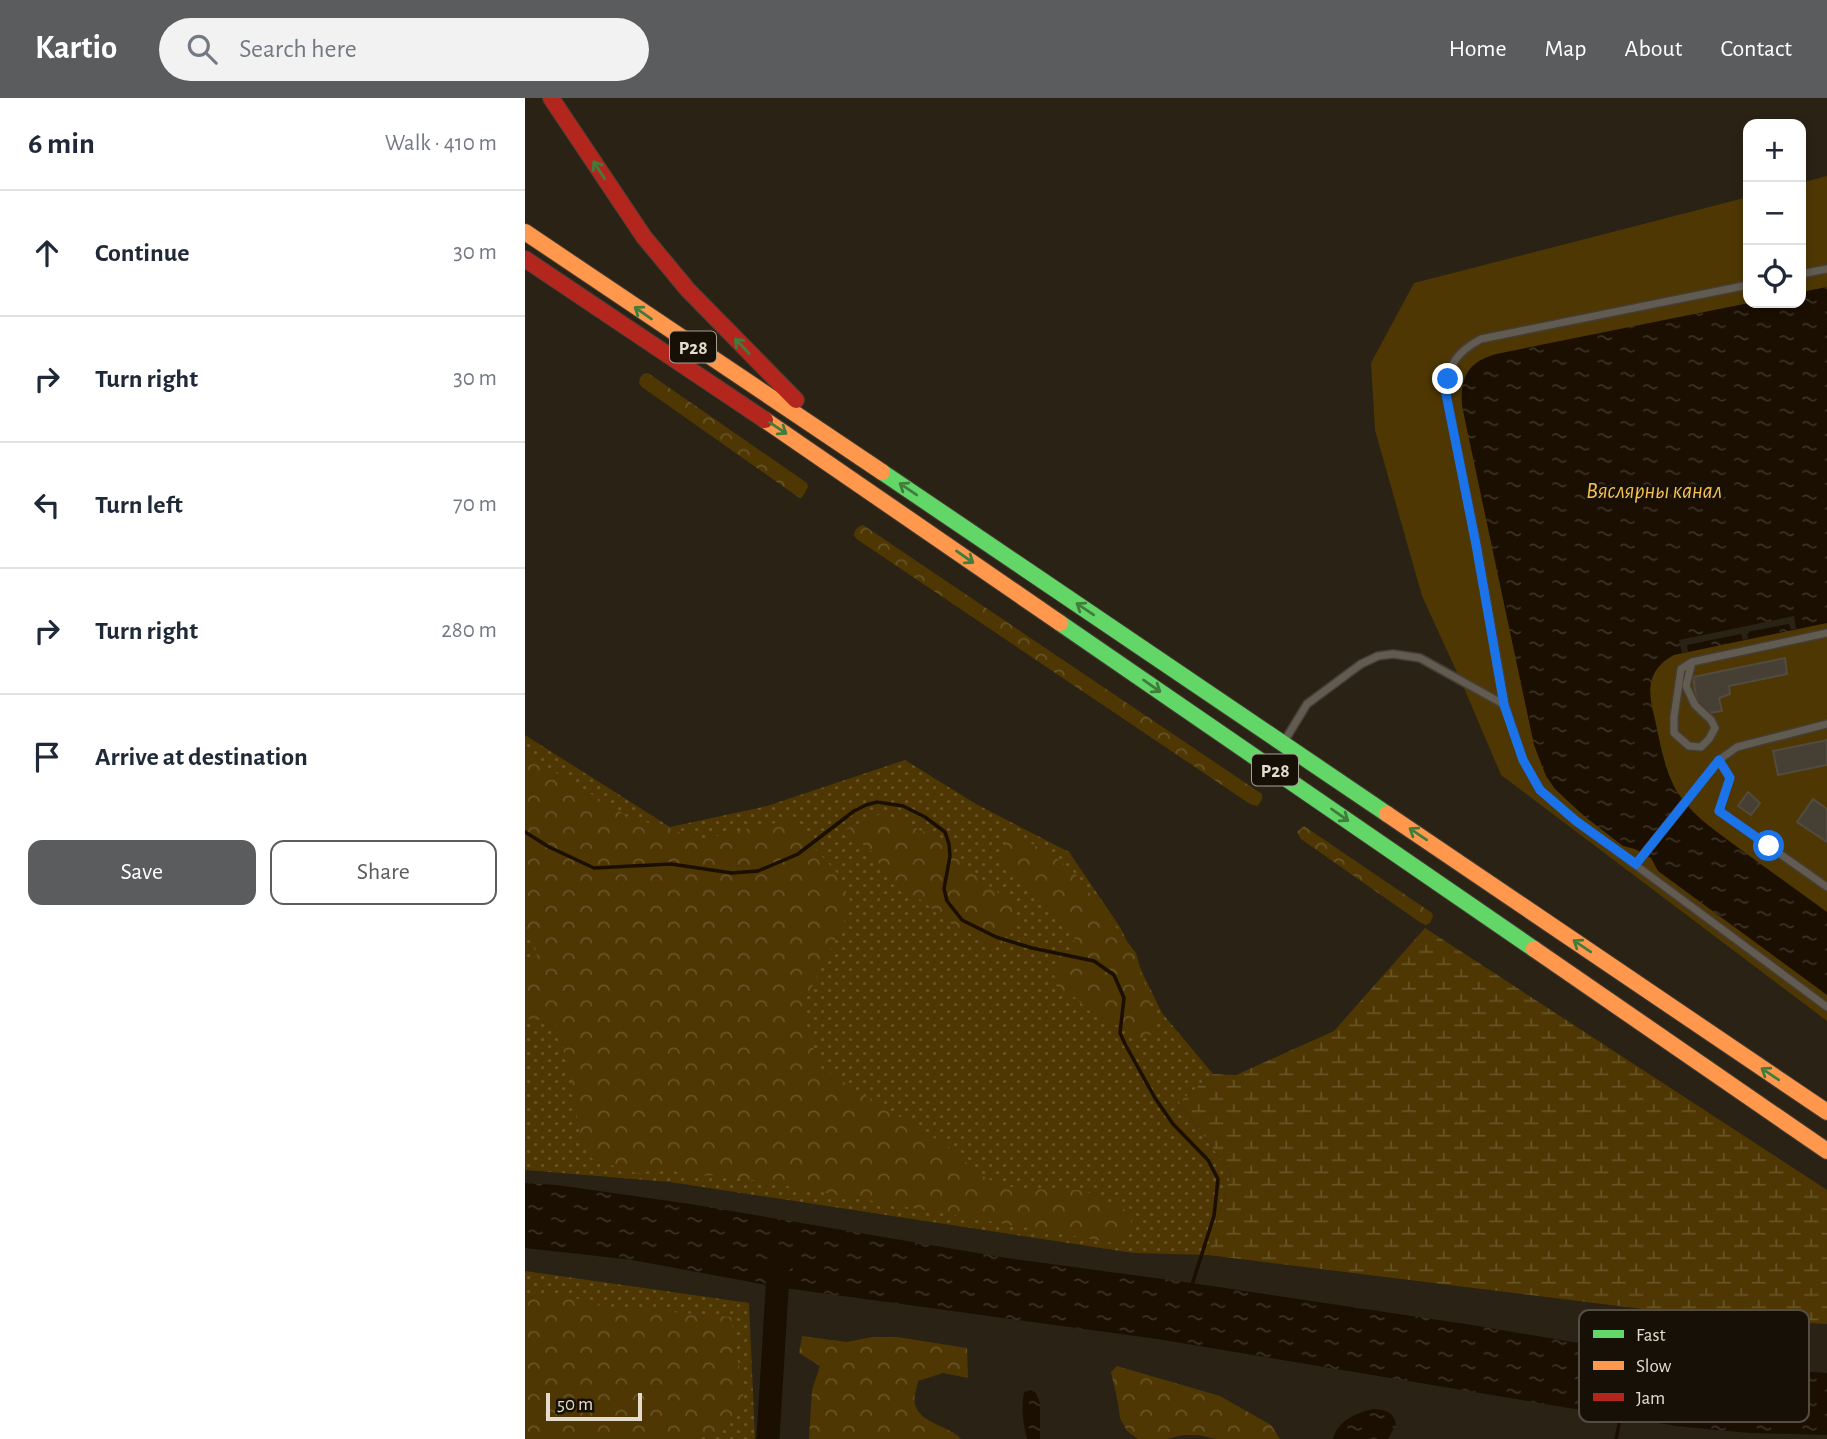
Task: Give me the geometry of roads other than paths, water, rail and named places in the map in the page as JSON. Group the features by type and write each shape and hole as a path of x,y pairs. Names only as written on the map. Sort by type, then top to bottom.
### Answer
{"highway":[{"path":"551,98 644,237 688,290 786,392 863,459"},
{"name":"Р28","path":"525,232 1827,1112"},
{"name":"Р28","path":"525,259 810,450 1827,1151"}],"lane":[{"path":"1806,273 1827,269"},
{"path":"1743,286 1481,339 1464,348 1454,361 1446,394 1504,705 1523,760 1540,790 1576,821 1637,863 1827,1007"},
{"path":"1692,662 1686,686 1695,705 1711,720 1715,728 1701,747 1689,746 1674,733 1681,669 1692,662 1827,634"},
{"path":"1283,743 1307,704 1361,664 1378,656 1393,654 1420,658 1504,705"},
{"path":"1637,863 1719,760 1737,747 1827,724"},
{"path":"1719,760 1730,778 1719,811 1827,887"}],"water":[{"name":"Вяслярны канал","path":"1827,287 1827,623 1674,655 1654,673 1650,688 1666,767 1686,804 1716,831 1827,912 1827,995 1658,871 1651,858 1623,846 1584,816 1555,789 1546,776 1534,745 1462,406 1464,379 1472,366 1486,357 1743,304 1743,308 1806,308 1806,291"},
{"path":"525,1183 690,1204 1007,1258 1192,1283 1579,1343 1579,1410 1157,1339 777,1287 632,1260 525,1248"},
{"path":"1809,1372 1827,1373 1827,1435 1749,1433 1652,1422 1809,1422"},
{"path":"1031,1390 1036,1393 1040,1403 1040,1439 1027,1439 1024,1427 1024,1392"},
{"path":"1374,1409 1386,1411 1393,1417 1396,1425 1388,1439 1333,1439 1343,1422 1361,1412"}],"waterway":[{"path":"525,832 549,847 594,868 671,864 732,873 758,871 798,854 854,811 866,805 877,802 903,806 925,817 945,832 950,856 944,889 947,901 962,920 996,937 1032,948 1094,961 1114,975 1124,998 1120,1033 1125,1044 1155,1098 1173,1124 1208,1160 1218,1179 1214,1216 1191,1288"},
{"path":"768,1439 779,1257"},
{"path":"1616,1439 1619,1422"}]}
